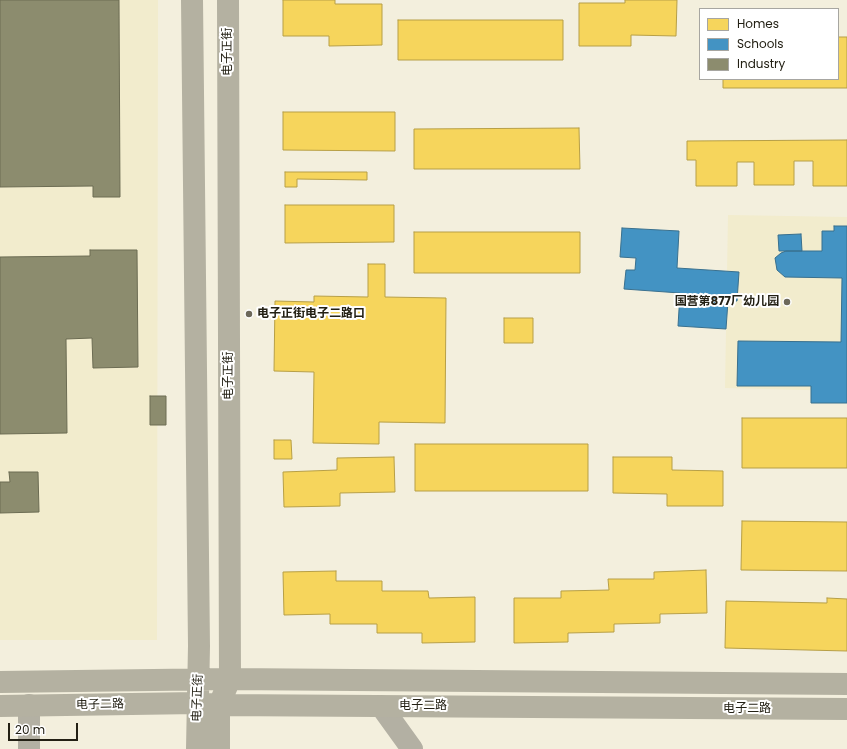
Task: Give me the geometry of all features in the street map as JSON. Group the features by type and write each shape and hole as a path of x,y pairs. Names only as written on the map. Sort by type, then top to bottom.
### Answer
{"main road":[{"name":"电子正街","path":"192,0 199,679 197,703 197,749"},
{"name":"电子正街","path":"219,749 219,705 230,679 228,0"},
{"name":"电子二路","path":"0,682 230,679 847,684"},
{"name":"电子二路","path":"0,706 197,703 219,705 847,709"}],"street":[{"path":"29,705 29,749"},
{"path":"380,706 412,749"}],"shaded area":[{"path":"0,0 158,0 157,640 0,640"},
{"name":"国营第877厂幼儿园","path":"728,215 847,217 847,391 725,388"}],"building: Homes":[{"path":"283,0 335,0 335,4 382,4 382,45 329,46 329,36 283,36"},
{"path":"625,0 677,0 676,36 631,35 631,46 579,46 579,3 625,3"},
{"path":"398,20 563,20 563,60 398,60"},
{"path":"839,37 847,37 847,88 723,88 723,80 839,80"},
{"path":"283,112 395,112 395,151 283,150"},
{"path":"579,128 580,169 414,169 414,129"},
{"path":"847,140 847,186 813,186 813,161 794,161 794,185 754,185 754,162 737,162 737,186 696,186 696,160 687,160 687,141"},
{"path":"285,172 367,172 367,180 297,179 297,187 285,187"},
{"path":"285,205 394,205 394,242 285,243"},
{"path":"414,232 580,232 580,273 414,273"},
{"path":"368,264 385,264 385,297 446,298 445,423 379,422 379,444 313,443 314,372 274,371 275,301 314,302 314,296 368,297"},
{"path":"504,318 533,318 533,343 504,343"},
{"path":"742,418 847,418 847,468 742,468"},
{"path":"274,440 291,440 292,459 274,459"},
{"path":"415,444 588,444 588,491 415,491"},
{"path":"394,457 395,492 340,493 340,506 284,507 283,472 337,470 337,458"},
{"path":"613,457 672,457 672,470 723,471 723,506 667,506 667,494 613,493"},
{"path":"742,521 847,522 847,571 741,570"},
{"path":"706,570 707,613 660,614 660,623 614,624 614,632 568,633 568,642 514,643 514,598 561,598 561,591 609,590 608,579 654,579 654,572"},
{"path":"336,571 336,581 382,581 382,591 428,591 429,598 475,597 475,642 422,643 422,633 377,633 377,624 330,624 330,614 284,615 283,572"},
{"path":"827,598 847,599 847,651 725,648 726,601 827,603"}],"building: Schools":[{"path":"834,226 847,226 847,403 811,403 811,386 737,386 738,341 841,342 842,278 785,277 777,270 775,258 786,251 822,251 822,231 834,231"},
{"path":"622,228 679,231 677,268 739,272 737,301 728,301 726,329 678,326 680,293 624,289 626,270 635,270 636,258 620,257"},
{"path":"801,234 802,251 779,251 778,235"}],"building: Industry":[{"path":"0,0 119,0 120,197 93,197 93,186 0,187"},
{"path":"90,250 137,250 138,367 93,368 92,338 66,339 67,433 0,434 0,257 90,256"},
{"path":"150,396 166,396 166,425 150,425"},
{"path":"9,472 38,472 39,512 0,513 0,482 10,482"}],"place":[{"name":"国营第877厂幼儿园","path":"787,302"},
{"name":"电子正街电子二路口","path":"249,314"}]}
